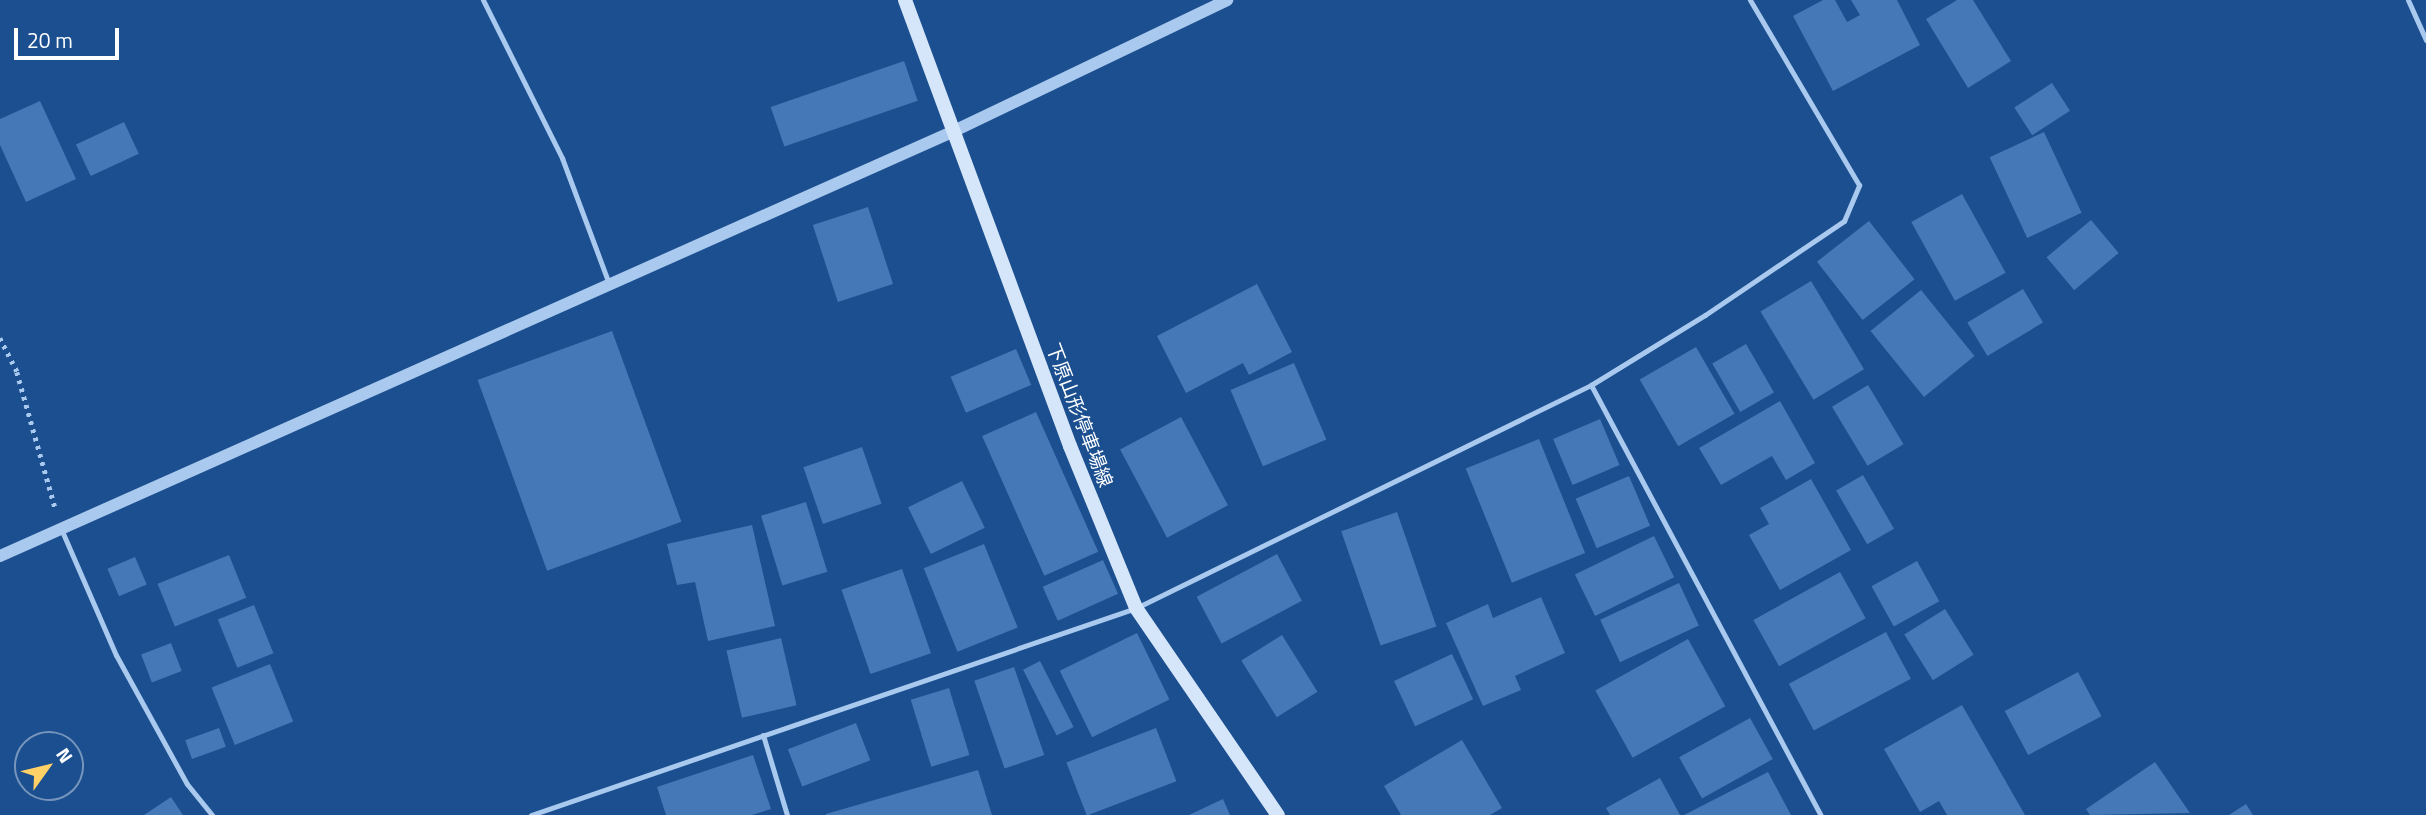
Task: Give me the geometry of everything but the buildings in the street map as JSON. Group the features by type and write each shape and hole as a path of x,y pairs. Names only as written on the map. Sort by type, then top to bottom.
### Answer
{"main road":[{"name":"下原山形停車場線","path":"905,0 1070,446 1136,608 1278,815"}],"street":[{"path":"0,556 954,131 1227,0"}],"lane":[{"path":"483,0 562,158 609,284"},
{"path":"531,815 1136,608 1591,385 1704,315 1844,221 1858,185 1750,0"},
{"path":"2408,0 2426,40"},
{"path":"1591,385 1821,815"},
{"path":"61,528 116,655 187,784 212,815"},
{"path":"763,735 787,815"}],"path":[{"path":"0,338 17,372 61,528"}]}
